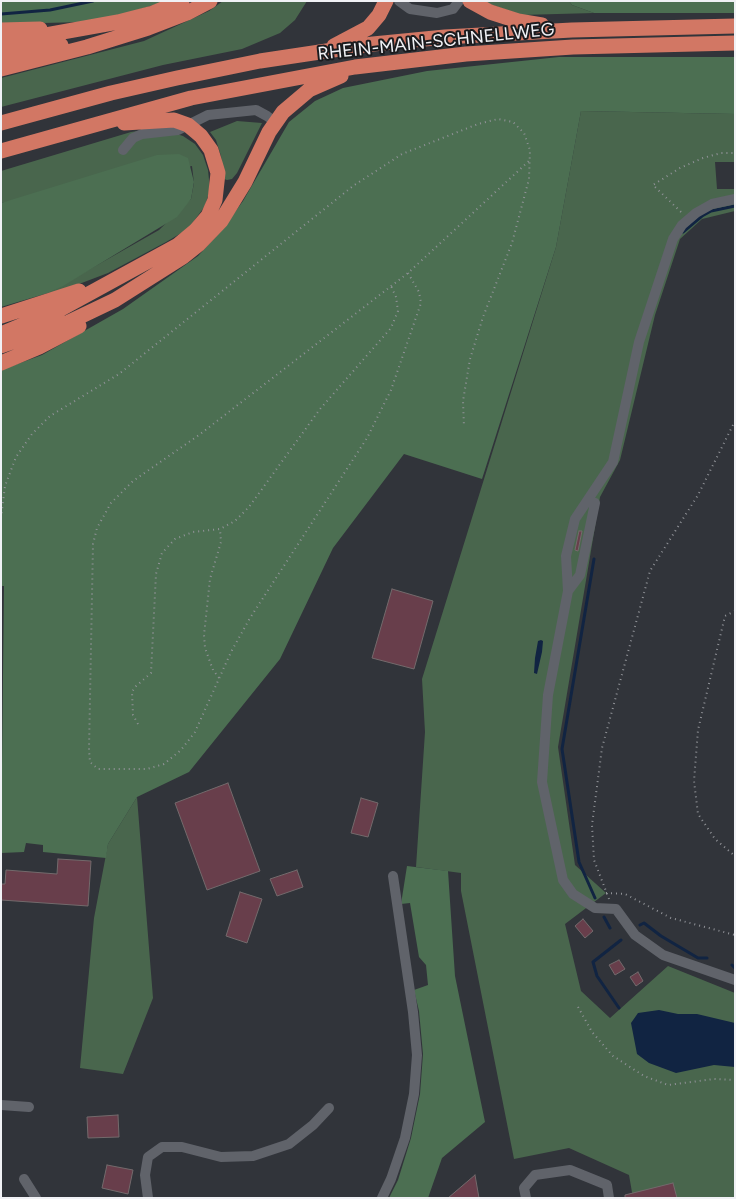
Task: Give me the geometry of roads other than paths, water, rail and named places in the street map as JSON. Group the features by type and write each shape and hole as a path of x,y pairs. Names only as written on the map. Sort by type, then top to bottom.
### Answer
{"highway":[{"path":"1,44 76,28 118,22 153,13 182,1"},
{"path":"1,69 87,47 148,28 187,13 210,1"},
{"path":"312,53 338,44 368,28 379,15 386,1"},
{"path":"470,1 490,12 518,21 565,26 572,30"},
{"name":"RHEIN-MAIN-SCHNELLWEG","path":"1,123 168,80 312,53 445,37 572,30 735,26"},
{"path":"1,30 76,28"},
{"path":"1,55 148,28"},
{"name":"RHEIN-MAIN-SCHNELLWEG","path":"1,151 101,122 232,89 390,62 573,47 735,44"},
{"path":"1,363 66,334 183,258 210,233 245,182 275,122 299,96 319,84 390,62"},
{"path":"1,334 55,312 178,245 202,224 212,208 218,181 217,165 207,144 188,125 174,120 116,124 101,122"},
{"path":"1,316 116,278"},
{"path":"1,346 68,322 121,297"}],"street":[{"path":"399,1 410,9 437,14 453,9 459,1"},
{"path":"123,150 133,138 142,134 174,132 208,115 256,110 275,122"},
{"path":"735,199 712,204 688,219 677,232 669,247 648,314 613,462 575,519 566,556 568,591 548,695 542,782 563,880 573,894 587,904 602,909 616,909 635,935 663,955 735,980"},
{"path":"568,591 580,575 595,503"},
{"path":"382,1198 391,1179 404,1138 414,1094 417,1055 413,1012 393,876"},
{"path":"1,1105 29,1107"},
{"path":"148,1198 145,1175 148,1158 162,1147 182,1147 221,1157 253,1156 288,1144 313,1125 329,1108"},
{"path":"526,1198 524,1188 535,1175 570,1170 607,1185 609,1198"},
{"path":"24,1179 36,1198"}],"water":[{"path":"538,641 543,641 542,652 537,674 534,673 535,658"},
{"path":"659,1010 678,1014 697,1014 735,1023 735,1067 714,1065 676,1073 649,1063 637,1054 631,1023 638,1013"}],"waterway":[{"path":"1,14 50,10 93,1"},
{"path":"683,232 711,211 735,206"},
{"path":"594,559 562,749 579,862 595,898"},
{"path":"604,917 610,928"},
{"path":"640,925 644,923 661,936 698,958 707,958"},
{"path":"619,1008 597,976 593,962 621,940"},
{"path":"732,965 735,968"}]}
